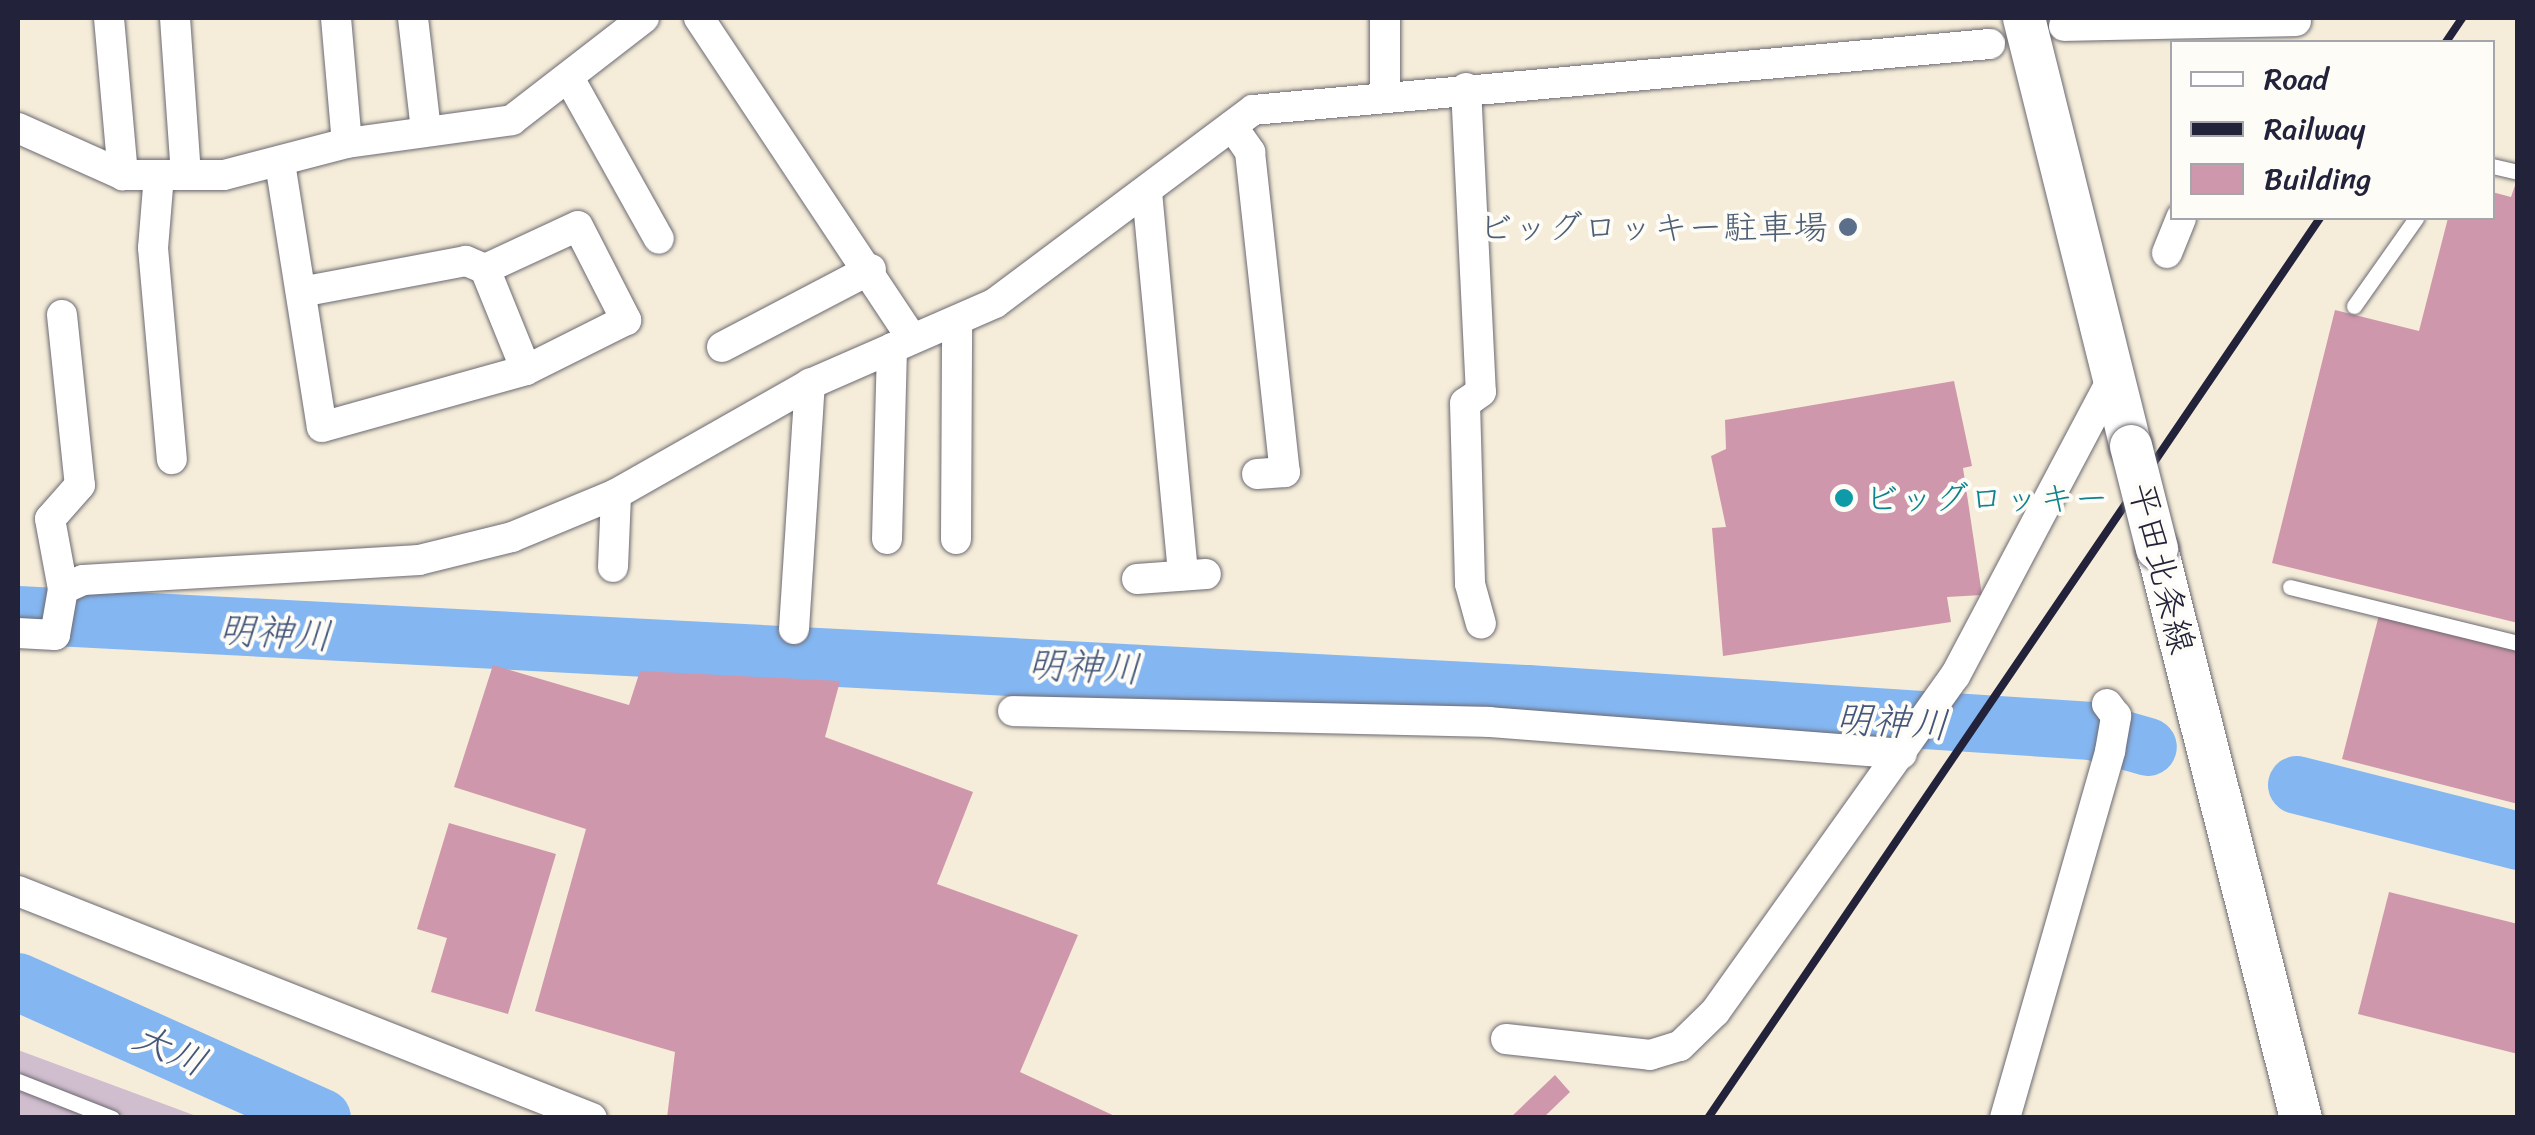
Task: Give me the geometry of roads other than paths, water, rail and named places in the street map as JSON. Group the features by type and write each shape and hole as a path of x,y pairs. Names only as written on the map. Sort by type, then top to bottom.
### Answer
{"main road":[{"name":"平田北条線","path":"2044,22 2114,376 2301,1118"}],"street":[{"path":"109,18 123,175"},
{"path":"172,460 153,248 173,175 175,18"},
{"path":"336,18 347,143"},
{"path":"413,18 426,130"},
{"path":"18,128 123,175 173,175 280,164 347,143 512,120 644,18"},
{"path":"699,18 871,270 902,344 887,539"},
{"path":"1384,93 1385,18"},
{"path":"2044,22 2292,27"},
{"path":"61,604 83,580 418,560 512,537 616,494 810,384 957,322 1147,192 1253,110 1384,93 1764,70 1990,44"},
{"path":"570,78 659,239"},
{"path":"1466,88 1481,392 1465,403 1470,584 1481,624"},
{"path":"1232,126 1250,152 1285,472 1257,474"},
{"path":"280,164 322,427 526,370 626,320 578,226 485,269 466,262 301,292"},
{"path":"1137,579 1194,575 1147,192"},
{"path":"2167,253 2180,220"},
{"path":"485,269 526,370"},
{"path":"722,346 871,270"},
{"path":"18,633 56,635 61,604 50,518 80,485 62,315"},
{"path":"956,539 957,322"},
{"path":"1506,1039 1650,1054 1680,1046 1715,1012 1956,676 2114,376"},
{"path":"794,629 810,384"},
{"path":"612,567 616,494"},
{"path":"2006,1118 2110,751 2116,716 2107,704"},
{"path":"1012,711 1489,722 1908,745"},
{"path":"18,892 592,1118"}],"lane":[{"path":"2354,306 2415,220"},
{"path":"2290,587 2518,643"},
{"path":"18,1082 112,1118"}],"waterway":[{"name":"明神川","path":"18,615 1527,694 2092,731 2148,747"},
{"name":"明神川","path":"2297,785 2518,841"},
{"name":"大川","path":"18,982 322,1118"}],"railway":[{"path":"2447,40 2462,18"},
{"path":"1708,1118 2319,220"}],"place":[{"name":"ビッグロッキー駐車場","path":"1848,227"},
{"name":"ビッグロッキー","path":"1844,498"}]}
